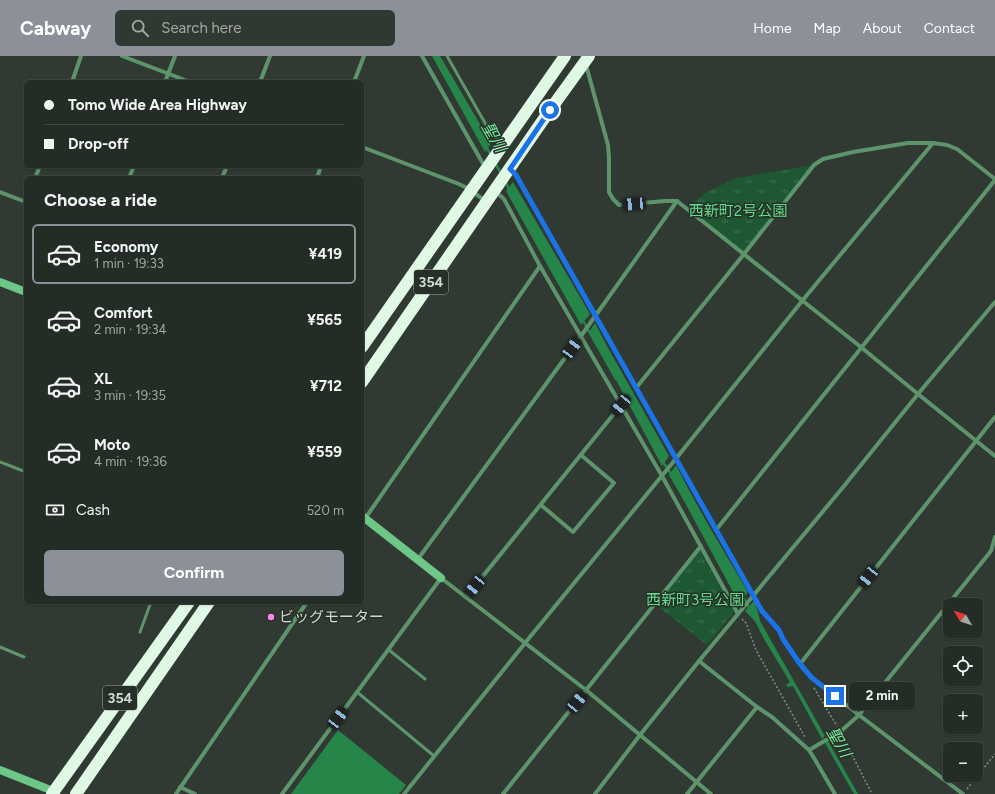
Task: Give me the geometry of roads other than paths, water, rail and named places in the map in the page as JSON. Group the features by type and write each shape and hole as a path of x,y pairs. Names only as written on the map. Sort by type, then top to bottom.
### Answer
{"highway":[{"name":"354","path":"364,344 565,56"},
{"name":"354","path":"364,379 586,58"},
{"name":"354","path":"54,793 187,604"},
{"name":"354","path":"76,794 208,604"}],"street":[{"path":"73,80 81,56"},
{"path":"122,56 184,80"},
{"path":"166,80 175,56"},
{"path":"261,80 270,56"},
{"path":"355,80 364,56"},
{"path":"422,56 482,162 488,166"},
{"path":"586,58 608,145 610,192 618,205 665,201 677,202 862,348 995,456"},
{"path":"636,388 814,165 823,159 853,152 908,143 933,143 947,145 957,149 995,180 716,530"},
{"path":"404,794 802,301 933,143"},
{"path":"364,148 459,184 486,202"},
{"path":"509,170 516,175 594,318 636,388 752,597 779,630 783,639 800,664 812,678 963,794"},
{"path":"497,187 540,266 582,334 621,405 663,475 738,614"},
{"path":"0,192 24,201"},
{"path":"418,559 677,202"},
{"path":"364,518 540,266"},
{"path":"0,282 24,291"},
{"path":"595,794 699,661 995,302"},
{"path":"466,597 621,405"},
{"path":"800,664 995,416"},
{"path":"541,505 573,532 614,483 581,455"},
{"path":"364,520 418,559 586,690 711,794"},
{"path":"809,750 840,732 859,715 991,551 994,545 995,537"},
{"path":"503,794 701,546"},
{"path":"282,794 441,578"},
{"path":"176,794 306,604"},
{"path":"699,661 772,717 809,750 835,794"},
{"path":"687,794 757,707"},
{"path":"0,770 48,789 54,793"},
{"path":"180,787 195,794"}],"lane":[{"path":"447,56 489,130 501,147"},
{"path":"0,462 24,471"},
{"path":"140,632 150,604"},
{"path":"0,648 24,657"},
{"path":"388,650 424,679"},
{"path":"357,692 434,756"}],"waterway":[{"name":"聖川","path":"486,146 491,156"},
{"name":"聖川","path":"495,163 502,175"},
{"name":"聖川","path":"505,181 510,191"},
{"name":"聖川","path":"582,319 616,379"},
{"name":"聖川","path":"663,462 671,474"},
{"name":"聖川","path":"743,596 750,609"}],"place":[{"name":"ビッグモーター","path":"271,617"}],"park label":[{"name":"西新町2号公園","path":"738,211"},
{"name":"西新町3号公園","path":"695,600"}]}
